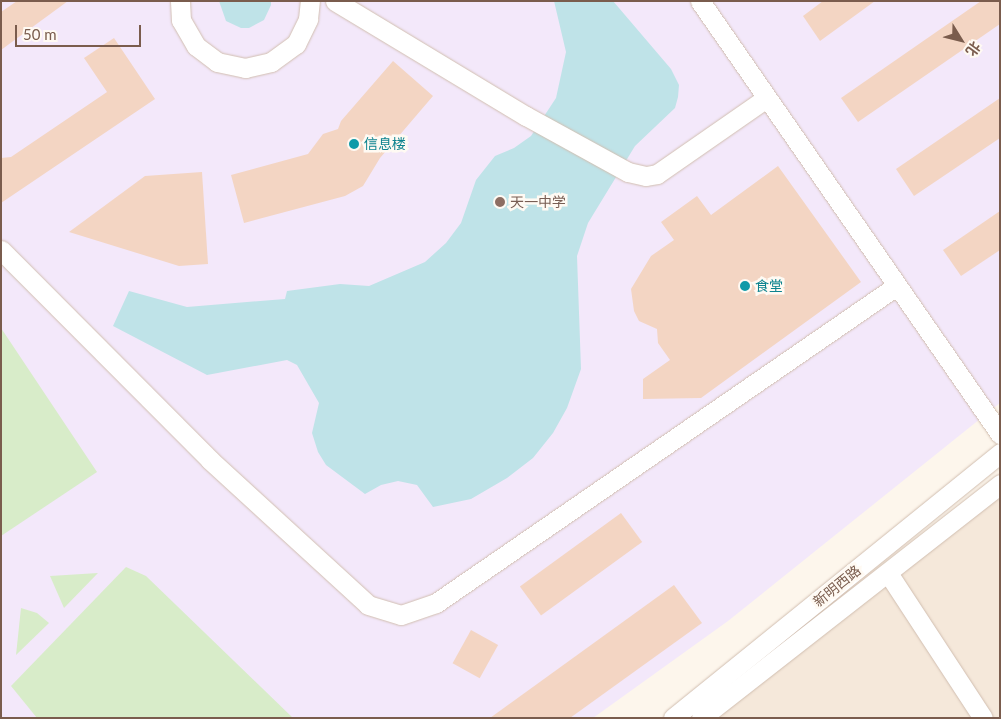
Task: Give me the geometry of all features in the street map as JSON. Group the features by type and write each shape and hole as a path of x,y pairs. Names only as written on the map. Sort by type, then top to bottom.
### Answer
{"street":[{"path":"180,1 181,20 196,46 217,62 245,68 271,62 296,44 308,19 310,1"},
{"path":"335,1 526,116 628,172 646,176 657,174 765,99"},
{"path":"700,1 765,99 895,287 1000,434"},
{"path":"1,250 210,460 368,605 401,615 436,604 895,287"},
{"name":"新明西路","path":"673,718 1000,453"},
{"name":"新明西路","path":"700,718 1000,484"},
{"path":"888,573 983,718"}],"shaded area":[{"name":"天一中学","path":"1,1 1000,1 1000,403 728,621 593,718 1,718"},
{"path":"1000,489 1000,718 702,718"}],"green space":[{"path":"1,328 97,472 1,536"},
{"path":"126,567 146,576 293,718 37,718 11,686"},
{"path":"98,573 64,608 50,576"},
{"path":"21,608 37,613 49,623 16,655"}],"water":[{"path":"219,1 271,1 271,5 264,20 249,28 241,28 226,21"},
{"path":"554,1 613,1 671,69 679,85 678,97 675,108 635,146 588,223 577,256 581,369 567,408 553,433 533,458 507,478 471,499 433,507 417,485 398,481 381,485 365,494 326,465 318,452 312,433 319,403 297,365 287,360 207,375 113,326 129,291 187,307 285,299 287,291 340,284 369,286 425,262 446,243 461,223 476,180 495,156 514,148 531,136 556,98 566,52"}],"building":[{"path":"17,1 68,1 1,50 1,12"},
{"path":"823,1 875,1 820,41 803,16"},
{"path":"981,1 1000,1 1000,24 858,122 841,98"},
{"path":"114,38 155,99 1,203 1,158 11,157 107,92 84,58"},
{"name":"信息楼","path":"393,61 433,96 380,158 363,186 345,196 244,223 231,175 308,154 323,134 338,129 341,121"},
{"path":"1000,98 1000,138 914,196 896,169"},
{"name":"食堂","path":"778,166 861,282 701,398 643,399 643,379 670,360 658,343 657,329 639,321 634,311 631,289 651,256 674,240 661,222 697,196 711,215"},
{"path":"202,172 208,264 179,266 69,232 145,176"},
{"path":"1000,211 1000,250 961,276 943,250"},
{"path":"621,513 642,542 541,616 520,586"},
{"path":"674,585 702,623 570,718 490,718"},
{"path":"471,630 498,645 480,678 453,663"}],"place":[{"name":"信息楼","path":"354,144"},
{"name":"天一中学","path":"500,202"},
{"name":"食堂","path":"745,286"}]}
